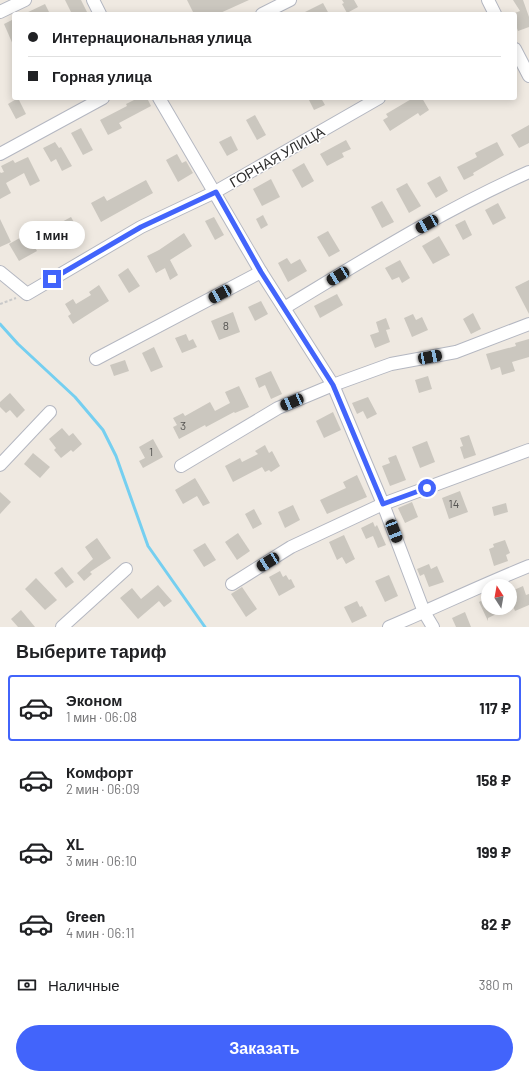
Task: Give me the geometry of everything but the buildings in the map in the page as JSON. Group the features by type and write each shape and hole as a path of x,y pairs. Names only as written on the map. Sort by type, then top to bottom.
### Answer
{"street":[{"path":"0,12 25,0"},
{"path":"93,0 99,12"},
{"path":"266,12 290,0"},
{"path":"488,0 494,12"},
{"path":"522,54 529,76"},
{"path":"0,154 99,100"},
{"path":"160,100 216,192 261,272 333,385 383,504 424,612 433,627"},
{"name":"ГОРНАЯ УЛИЦА","path":"27,294 141,227 216,192 376,100"},
{"path":"284,308 378,252 489,190 529,172"},
{"path":"0,272 27,294"},
{"path":"96,359 261,272"},
{"path":"181,466 278,408 333,385 391,364 456,352 529,324"},
{"path":"0,465 50,412"},
{"path":"232,584 291,547 383,504 529,450"},
{"path":"389,627 529,566"},
{"path":"62,627 126,569"}],"path":[{"path":"0,304 27,294"}],"waterway":[{"path":"0,324 18,344 75,397 103,430 116,456 148,546 205,627"}],"route":[{"path":"52,279 141,227 216,192 261,272 333,385 383,504 427,488"}]}
